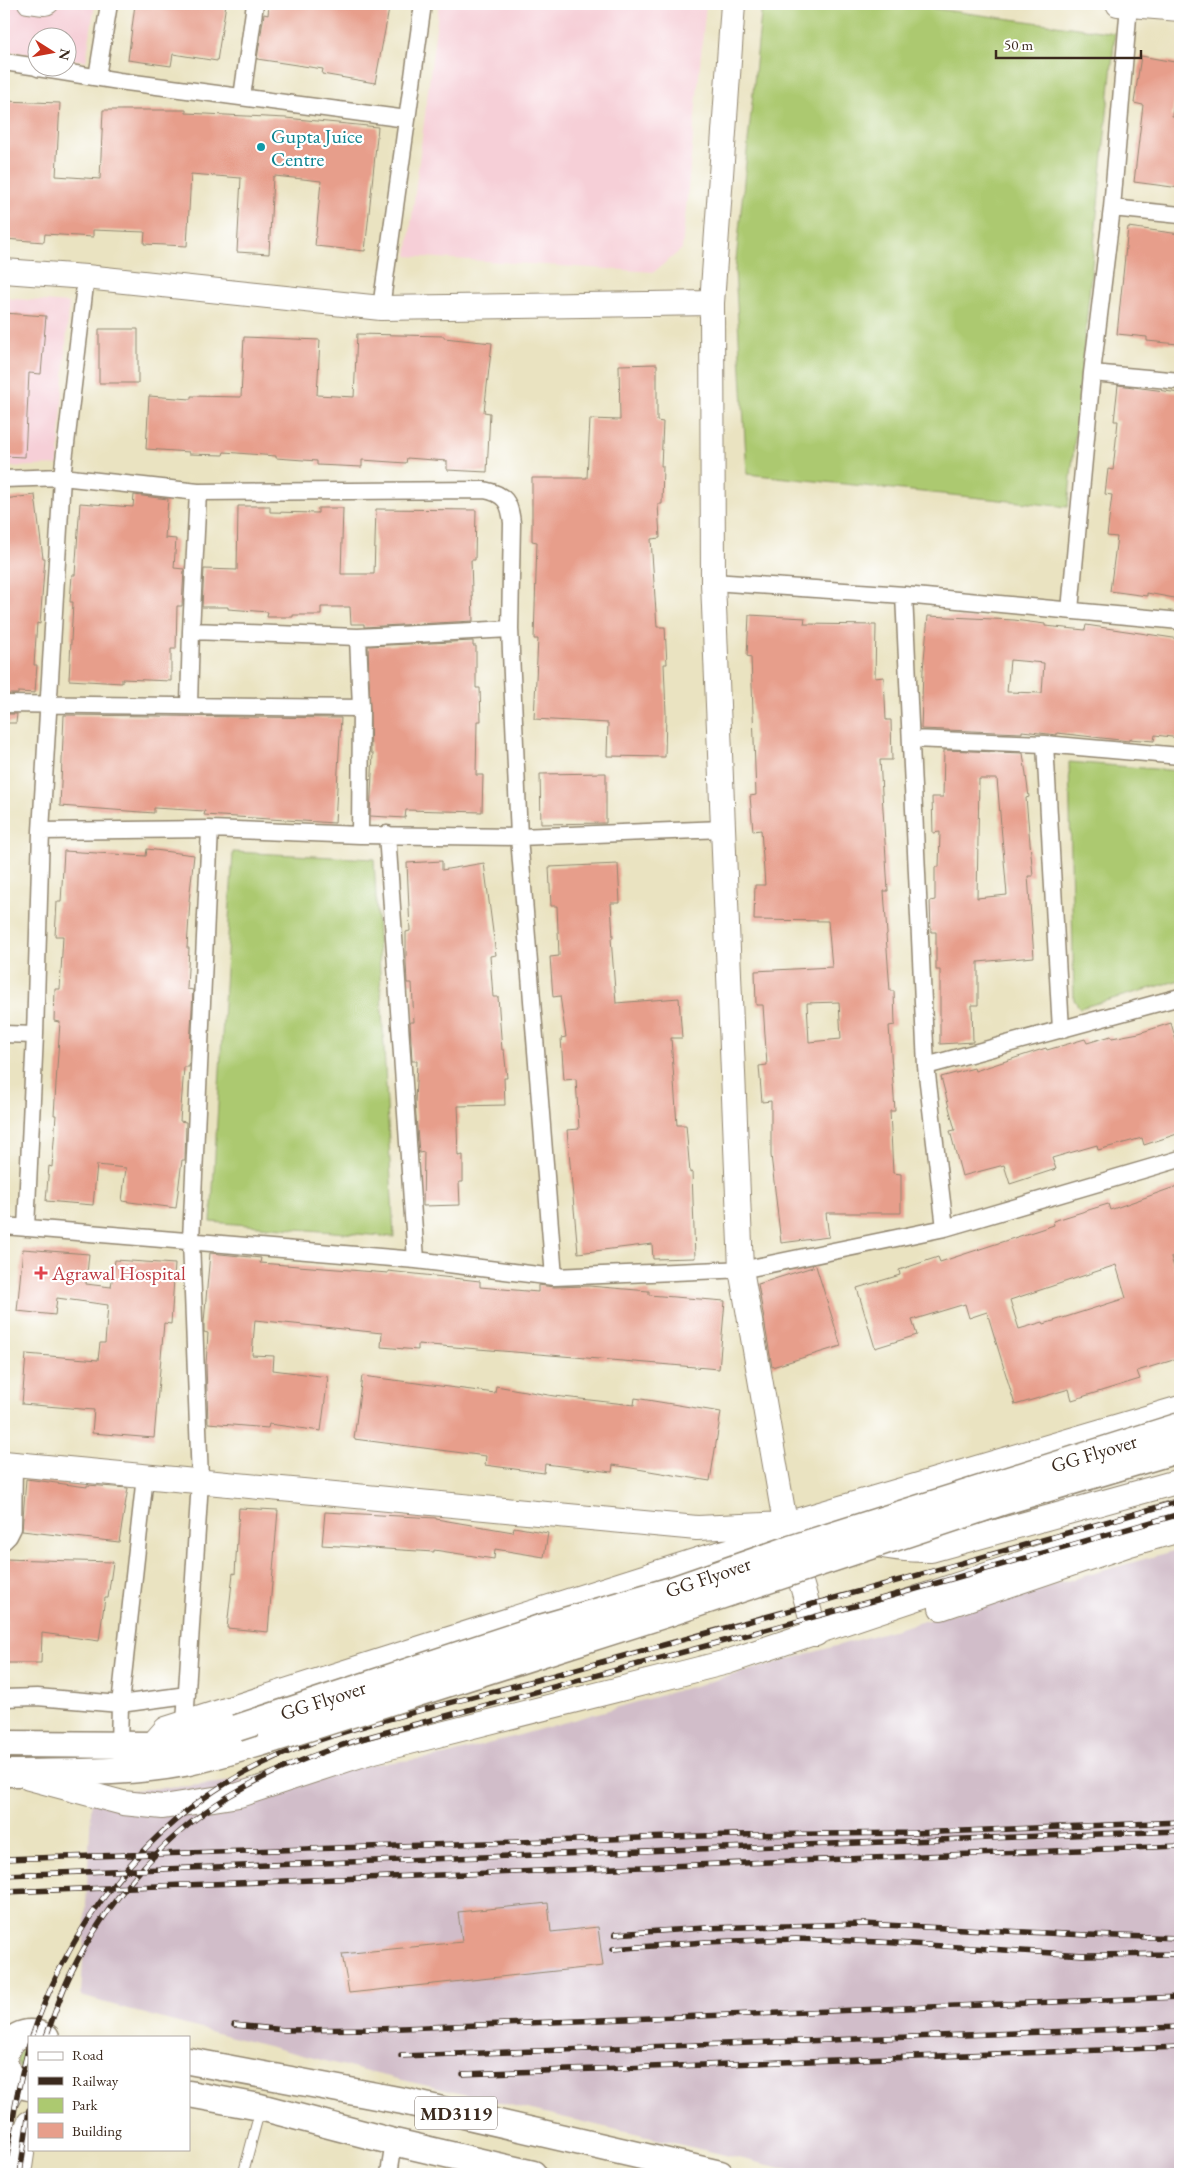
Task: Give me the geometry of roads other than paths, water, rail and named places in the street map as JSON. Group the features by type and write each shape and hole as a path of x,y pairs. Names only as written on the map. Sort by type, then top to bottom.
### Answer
{"main road":[{"name":"GG Flyover","path":"4,1744 152,1745 236,1728 536,1629 672,1590 790,1549 1180,1426"},
{"name":"GG Flyover","path":"7,1773 91,1771 184,1763 270,1740 666,1614 1005,1501 1180,1449"},
{"path":"28,2036 31,2032 43,2036"},
{"path":"10,2065 28,2037"},
{"name":"MD3119","path":"190,2061 404,2101 720,2174"},
{"name":"MD3119","path":"190,2094 260,2107 394,2142 533,2174"}],"street":[{"path":"98,77 109,4"},
{"path":"242,97 255,4"},
{"path":"381,308 423,4"},
{"path":"733,4 712,303 713,582 741,1269 787,1529 816,1634"},
{"path":"1070,610 1092,373 1112,208 1124,4 1180,9"},
{"path":"4,62 28,66"},
{"path":"78,74 407,119"},
{"path":"1112,208 1180,215"},
{"path":"4,271 86,276 381,308 712,303"},
{"path":"26,1228 35,1035 41,831 62,476 86,276"},
{"path":"1092,373 1180,381"},
{"path":"4,480 62,476 198,492 484,490 496,492 505,498 511,510 510,628 519,837 554,1277"},
{"path":"189,705 198,492"},
{"path":"713,582 904,595 1180,621"},
{"path":"904,595 926,1066 945,1228"},
{"path":"191,631 358,637 510,628"},
{"path":"358,637 361,708 360,835"},
{"path":"4,704 361,708"},
{"path":"911,739 1045,744 1180,756"},
{"path":"1045,744 1061,1030"},
{"path":"41,831 210,829 360,835 519,837 723,829"},
{"path":"185,1723 200,1481 190,1240 210,829"},
{"path":"387,834 416,1260"},
{"path":"926,1066 1180,997"},
{"path":"4,1034 35,1035"},
{"path":"4,1226 416,1260 554,1277 741,1269 945,1228 1180,1159"},
{"path":"152,1745 166,1729 787,1529 1180,1408"},
{"path":"4,1541 9,1536 12,1528 9,1464 697,1528 787,1529 822,1532 850,1537 887,1548 931,1550 1180,1481"},
{"path":"119,1746 120,1704 145,1476"},
{"path":"7,1773 123,1803 163,1807 239,1795 370,1752 727,1662 816,1634 1180,1510"},
{"path":"816,1634 856,1636 1130,1544 1180,1530"},
{"path":"4,1698 37,1697 120,1704 187,1695"},
{"path":"4,2106 10,2065"},
{"path":"19,2174 25,2133 28,2126"},
{"path":"389,2174 394,2142"}],"lane":[{"path":"22,4 25,8 47,11 52,9 55,4"},
{"path":"243,2174 260,2107"}],"railway":[{"path":"32,2036 60,1968 78,1935 122,1874 174,1821 204,1798 257,1766 312,1742 370,1724 739,1625 1180,1501"},
{"path":"46,2036 71,1973 85,1947 118,1897 181,1831 229,1796 275,1772 357,1740 884,1598 1180,1514"},
{"path":"4,1859 732,1835 914,1833 1180,1822"},
{"path":"4,1875 1180,1831"},
{"path":"4,1892 1180,1846"},
{"path":"615,1934 705,1928 864,1924 1180,1938"},
{"path":"613,1949 705,1942 796,1939 880,1942 1083,1955 1180,1954"},
{"path":"234,2025 285,2030 377,2029 1180,1997"},
{"path":"401,2056 1180,2027"},
{"path":"463,2074 1180,2047"},
{"path":"4,2174 17,2095 28,2049"},
{"path":"20,2174 28,2117"}],"place":[{"name":"Gupta Juice Centre","path":"261,147"},
{"name":"Agrawal Hospital","path":"41,1273"}]}
